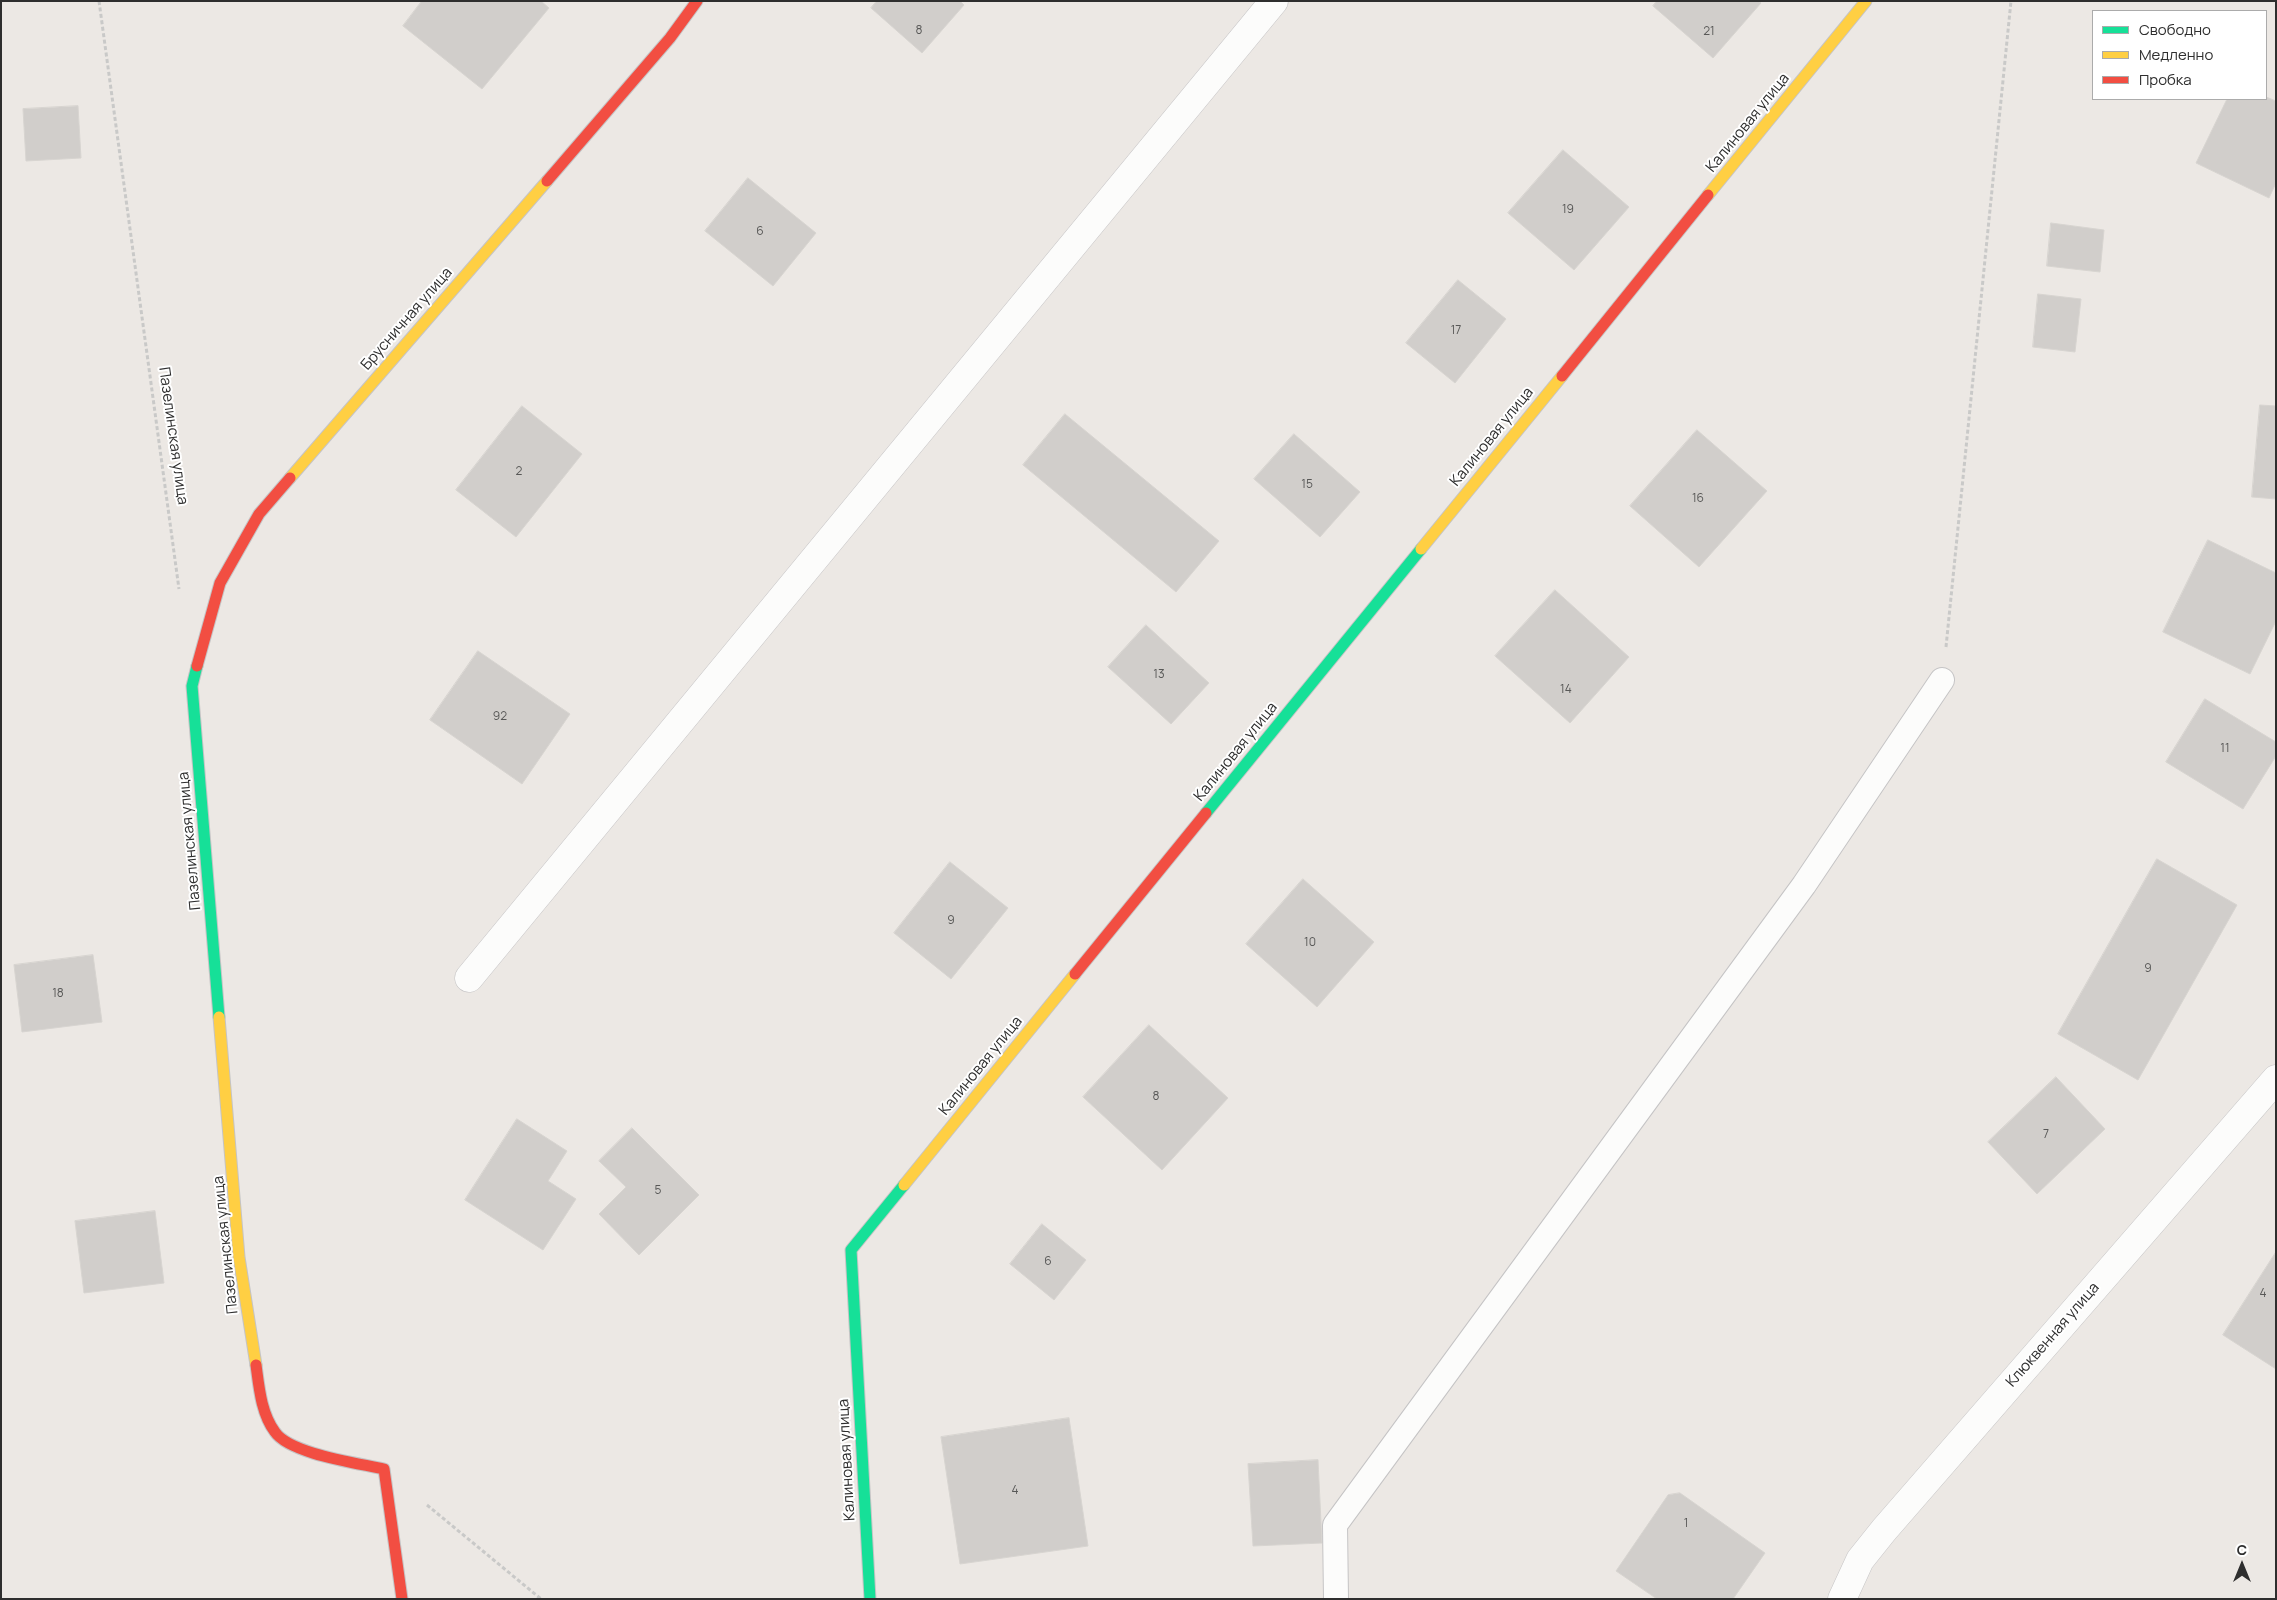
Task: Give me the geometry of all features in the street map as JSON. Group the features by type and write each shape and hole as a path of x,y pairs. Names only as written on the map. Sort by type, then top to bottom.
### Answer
{"street":[{"name":"Брусничная улица","path":"192,686 220,583 259,514 670,38 697,1"},
{"path":"469,978 1274,1"},
{"name":"Калиновая улица","path":"870,1599 851,1250 1866,1"},
{"name":"Пазелинская улица","path":"192,686 239,1257 261,1400 275,1433 301,1450 384,1469"},
{"name":"Клюквенная улица","path":"1842,1599 1860,1560 1884,1530 2276,1078"},
{"path":"384,1469 402,1599"}],"lane":[{"path":"1336,1599 1335,1526 1804,885 1942,680"}],"path":[{"name":"Пазелинская улица","path":"99,1 180,598"},
{"path":"1942,680 2011,1"},
{"path":"384,1469 541,1599"}],"building":[{"path":"422,1 541,1 549,8 482,89 403,26"},
{"path":"877,1 960,1 964,5 922,53 871,8"},
{"path":"1657,1 1758,1 1761,3 1713,58 1653,6"},
{"path":"2267,97 2276,101 2276,183 2269,198 2196,163 2227,100 2267,100"},
{"path":"78,106 81,158 26,161 23,109"},
{"path":"1563,150 1629,207 1574,270 1508,213"},
{"path":"748,178 816,233 773,286 705,231"},
{"path":"2051,223 2104,230 2100,272 2047,266"},
{"path":"1458,280 1506,319 1455,383 1406,343"},
{"path":"2038,294 2081,299 2075,352 2033,347"},
{"path":"2260,405 2276,406 2276,499 2252,497"},
{"path":"522,406 582,454 516,537 456,490"},
{"path":"1065,414 1219,541 1176,592 1023,465"},
{"path":"1697,430 1767,491 1699,567 1630,506"},
{"path":"1294,434 1360,492 1320,537 1254,479"},
{"path":"2208,540 2276,573 2276,621 2250,674 2163,632"},
{"path":"1555,590 1629,657 1570,723 1495,656"},
{"path":"1146,625 1209,683 1171,724 1108,667"},
{"path":"478,651 570,714 522,784 430,720"},
{"path":"2205,699 2276,742 2276,756 2243,809 2166,762"},
{"path":"2157,859 2237,905 2138,1080 2058,1034"},
{"path":"950,862 1008,908 951,979 894,933"},
{"path":"1303,879 1374,942 1317,1007 1246,944"},
{"path":"93,955 102,1022 22,1032 14,965"},
{"path":"1149,1025 1228,1098 1162,1170 1083,1097"},
{"path":"2056,1077 2105,1129 2037,1194 1988,1142"},
{"path":"517,1119 567,1151 548,1181 576,1199 543,1250 465,1200"},
{"path":"632,1128 699,1195 639,1255 599,1214 626,1187 599,1161"},
{"path":"155,1211 164,1283 84,1293 75,1221"},
{"path":"1042,1224 1086,1260 1054,1300 1010,1264"},
{"path":"2276,1252 2276,1369 2223,1335"},
{"path":"1069,1418 1088,1546 960,1564 941,1437"},
{"path":"1318,1460 1322,1543 1253,1546 1248,1464"},
{"path":"1680,1493 1765,1553 1733,1599 1657,1599 1616,1571 1668,1495"}],"traffic: fast":[{"path":"1206,813 1421,549"},
{"path":"197,666 192,686 219,1017"},
{"path":"870,1599 851,1250 904,1185"}],"traffic: slow":[{"path":"1708,195 1866,1"},
{"path":"290,478 547,181"},
{"path":"1421,549 1562,376"},
{"path":"904,1185 1075,974"},
{"path":"219,1017 239,1257 256,1365"}],"traffic: jam":[{"path":"547,181 670,38 697,1"},
{"path":"1562,376 1708,195"},
{"path":"197,666 220,583 259,514 290,478"},
{"path":"1075,974 1206,813"},
{"path":"256,1365 261,1400 267,1417 270,1425 283,1440 325,1457 384,1469 402,1599"}]}
